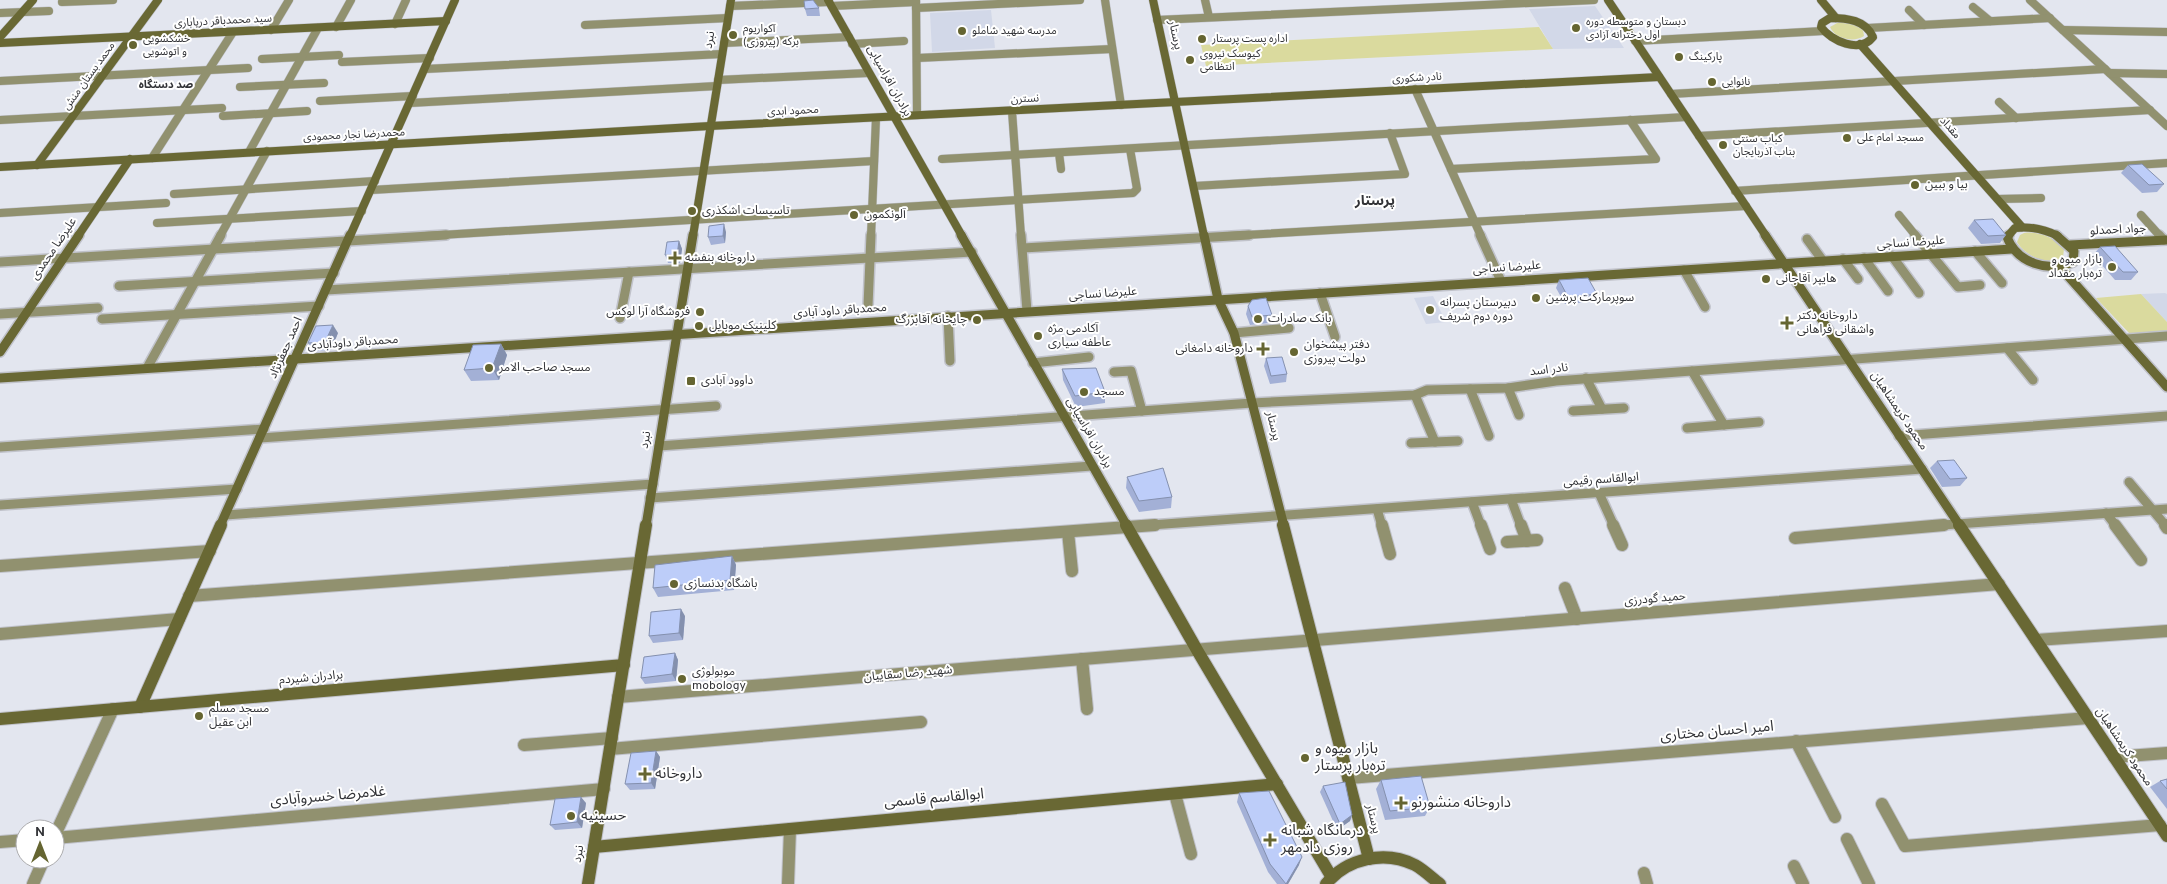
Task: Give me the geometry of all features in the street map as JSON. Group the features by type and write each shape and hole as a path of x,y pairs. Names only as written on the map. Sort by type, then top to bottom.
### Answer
{"street":[{"path":"0,37 33,0"},
{"path":"62,2 113,0"},
{"name":"محمد بستان منش","path":"37,164 158,0"},
{"path":"271,30 289,0"},
{"path":"336,27 351,0"},
{"path":"395,24 406,0"},
{"name":"احمد جعفرنژاد","path":"140,707 455,0"},
{"path":"730,3 916,3 1080,0"},
{"path":"1105,0 1121,105"},
{"name":"پرستار","path":"1153,0 1218,299 1234,333 1369,859"},
{"path":"1205,0 1209,18"},
{"path":"1157,20 1436,3 1594,0"},
{"name":"محمود کریمشاهیان","path":"1608,0 2167,836"},
{"path":"1820,0 1836,18"},
{"path":"2030,0 2165,123"},
{"name":"نبرد","path":"588,884 730,3"},
{"name":"برادران افراسیابی","path":"830,3 893,117 972,252 1004,313 1197,650 1277,784 1328,880"},
{"path":"916,3 917,115"},
{"path":"1973,7 1990,21"},
{"path":"0,13 49,10"},
{"path":"1909,10 1924,25"},
{"path":"585,25 728,18"},
{"path":"1823,31 1822,23 1836,18 1850,20 1868,28 2050,18"},
{"name":"سید محمدباقر دریاباری","path":"0,43 446,21"},
{"path":"249,152 318,28"},
{"path":"1635,41 1823,31 1843,42 1860,44 1871,40 1873,37 1868,28"},
{"path":"2063,30 2167,32"},
{"path":"152,158 233,32"},
{"path":"724,43 851,40 904,41"},
{"name":"مقداد","path":"1860,44 2022,227"},
{"path":"917,58 1112,49"},
{"path":"425,69 722,54"},
{"path":"262,59 302,57 341,59 430,58"},
{"path":"0,81 248,68"},
{"path":"1671,94 2107,71 2167,74"},
{"path":"320,101 412,99 868,73"},
{"name":"نادر شکوری","path":"1175,102 1659,77"},
{"path":"240,87 324,82"},
{"path":"1415,89 1501,281"},
{"name":"نسترن","path":"876,118 1175,102"},
{"path":"1999,102 2016,118"},
{"path":"2,122 183,110 271,113 308,110"},
{"path":"1012,110 1027,311"},
{"path":"1699,136 2150,110"},
{"path":"942,159 1686,117"},
{"path":"868,306 876,118"},
{"name":"محمود ابدی","path":"710,126 876,118"},
{"path":"1451,169 1656,159 1630,120"},
{"name":"محمدرضا نجار محمودی","path":"1,167 710,126"},
{"path":"1194,186 1405,174 1390,134"},
{"path":"1,263 1019,201 1136,191 1130,148"},
{"path":"147,368 267,151"},
{"path":"1059,153 1061,169"},
{"name":"علیرضا محمدی","path":"0,352 130,159"},
{"path":"371,190 874,161"},
{"path":"1735,190 2167,163"},
{"path":"174,194 375,181"},
{"path":"1998,199 2041,198"},
{"path":"0,212 166,203"},
{"path":"1022,248 1746,206"},
{"path":"157,223 362,211"},
{"path":"1899,215 1958,287 1980,286"},
{"path":"2140,215 2166,240"},
{"path":"2022,227 2043,229 2070,245 2075,257 2068,265 2050,267 2029,260 2012,249 2007,237 2009,232 2022,227"},
{"path":"1807,240 1823,261"},
{"name":"جواد احمدلو","path":"2070,245 2166,240"},
{"name":"علیرضا نساجی","path":"1004,313 2012,249"},
{"path":"1975,251 2002,283"},
{"path":"326,290 972,252"},
{"path":"1892,256 1919,292"},
{"path":"1864,258 1888,291"},
{"path":"1843,260 1858,279"},
{"path":"2060,267 2167,387"},
{"path":"1684,270 1705,307"},
{"path":"620,318 629,272"},
{"path":"119,286 334,273"},
{"path":"1320,293 1335,337"},
{"path":"102,319 319,306"},
{"path":"0,314 98,308"},
{"name":"محمدباقر داود آبادی","path":"677,334 1004,313"},
{"path":"948,316 950,361"},
{"path":"1234,333 1289,328"},
{"name":"محمدباقر داودآبادی","path":"0,378 677,334"},
{"name":"نادر اسد","path":"659,446 1252,403 1416,395 1427,390 1508,388 1586,378 2167,336"},
{"path":"2007,348 2033,380"},
{"path":"1033,363 1089,357"},
{"path":"1114,372 1131,371 1142,411"},
{"path":"1692,371 1724,425"},
{"path":"1586,378 1602,409"},
{"path":"1470,388 1489,436"},
{"path":"1508,388 1519,415"},
{"path":"1416,395 1435,442"},
{"path":"0,447 262,434 716,406"},
{"path":"1573,411 1624,408"},
{"path":"1899,436 2167,416"},
{"path":"1687,428 1759,422"},
{"path":"1411,442 1458,441"},
{"path":"650,498 1092,466"},
{"name":"ابوالقاسم رقیمی","path":"189,596 1922,469"},
{"path":"2128,482 2167,528"},
{"path":"226,515 653,484"},
{"path":"0,505 237,489"},
{"path":"1599,493 1622,545"},
{"path":"1507,542 1532,541 1511,499"},
{"path":"1472,502 1490,549"},
{"path":"1377,509 1390,554"},
{"path":"1795,538 1958,524 2167,510"},
{"path":"2106,513 2141,560"},
{"path":"1068,532 1072,571"},
{"path":"0,566 210,551"},
{"name":"حمید گودرزی","path":"1197,650 1999,584"},
{"path":"1565,588 1577,619"},
{"path":"0,634 179,619"},
{"path":"2036,640 2167,630"},
{"name":"شهید رضا سقاییان","path":"618,697 1197,650"},
{"path":"1082,659 1087,709"},
{"name":"برادران شیردم","path":"0,719 624,665"},
{"path":"63,819 113,709"},
{"name":"امیر احسان مختاری","path":"1348,778 2088,718"},
{"path":"524,745 611,743 921,722"},
{"path":"1796,741 1835,817"},
{"path":"2114,757 2167,752"},
{"name":"ابوالقاسم قاسمی","path":"594,847 1277,784"},
{"name":"غلامرضا خسروآبادی","path":"65,835 604,789"},
{"path":"1175,794 1191,854"},
{"path":"1882,804 1905,846 2160,825"},
{"path":"788,884 790,829"},
{"path":"1847,839 1869,884"},
{"path":"0,842 15,841"},
{"path":"1328,880 1349,864 1369,859 1397,859 1415,865 1440,884"},
{"path":"1794,866 1803,884"},
{"path":"33,884 40,869"}],"shaded area":[{"name":"دبستان و متوسطه دوره اول دخترانه آزادی","path":"1595,6 1624,48 1553,49 1529,9"},
{"name":"مدرسه شهید شاملو","path":"991,10 995,48 932,52 930,13"},
{"path":"2141,294 2167,294 2167,322"},
{"name":"دبیرستان پسرانه دوره دوم شریف","path":"1433,296 1446,322 1426,324 1414,298"}],"green space":[{"path":"1839,22 1855,25 1863,30 1864,36 1855,39 1840,37 1830,27"},
{"path":"1539,27 1553,49 1206,66 1201,45"},
{"path":"2024,233 2041,234 2056,241 2064,249 2063,257 2051,261 2031,256 2017,242 2020,235"},
{"path":"2141,294 2167,322 2167,331 2130,334 2096,298"}],"building":[{"path":"813,0 819,8 805,9 804,1"},
{"path":"2142,164 2164,184 2149,185 2128,165"},
{"path":"1993,219 2006,235 1988,236 1974,220"},
{"path":"724,224 723,236 708,237 709,226"},
{"path":"679,241 677,255 665,255 667,242"},
{"path":"2115,246 2138,272 2123,272 2100,247"},
{"path":"1588,278 1597,294 1568,297 1559,280"},
{"path":"1266,298 1272,315 1252,317 1248,306 1252,300"},
{"path":"333,325 325,342 308,343 316,326"},
{"path":"501,344 492,368 464,370 473,345"},
{"path":"1282,357 1287,374 1271,376 1266,358"},
{"path":"1096,368 1105,392 1075,396 1062,369"},
{"path":"1954,460 1967,478 1950,479 1937,461"},
{"path":"1163,468 1172,497 1139,501 1127,477"},
{"path":"732,556 730,580 653,588 655,565"},
{"path":"681,609 679,633 649,636 651,612"},
{"path":"675,653 672,674 641,678 644,657"},
{"name":"داروخانه","path":"656,751 651,783 625,784 631,753"},
{"path":"1421,776 1430,807 1390,811 1381,780"},
{"path":"2167,779 2167,789 2160,781"},
{"path":"1345,782 1352,815 1340,824 1323,786"},
{"name":"درمانگاه شبانه روزی دادمهر","path":"1269,791 1302,857 1286,884 1270,864 1239,793"},
{"path":"581,797 577,822 550,825 555,799"}],"place":[{"name":"دبستان و متوسطه دوره اول دخترانه آزادی","path":"1576,28"},
{"name":"مدرسه شهید شاملو","path":"962,31"},
{"name":"آکواریوم برکه (پیروزی)","path":"733,35"},
{"name":"اداره پست پرستار","path":"1202,39"},
{"name":"خشکشویی و اتوشویی","path":"133,45"},
{"name":"پارکینگ","path":"1679,57"},
{"name":"کیوسک نیروی انتظامی","path":"1190,60"},
{"name":"نانوایی","path":"1712,82"},
{"name":"مسجد امام علی","path":"1847,138"},
{"name":"کباب سنتی بناب آذربایجان","path":"1723,145"},
{"name":"بیا و ببین","path":"1915,185"},
{"name":"تاسیسات اشکذری","path":"692,211"},
{"name":"آلونکمون","path":"854,215"},
{"name":"داروخانه بنفشه","path":"675,258"},
{"name":"بازار میوه و تره‌بار مقداد","path":"2112,267"},
{"name":"هایپر آقاجانی","path":"1766,279"},
{"name":"سوپرمارکت پرشین","path":"1536,298"},
{"name":"دبیرستان پسرانه دوره دوم شریف","path":"1430,310"},
{"name":"فروشگاه آرا لوکس","path":"700,312"},
{"name":"بانک صادرات","path":"1258,319"},
{"name":"چایخانه آقابزرگ","path":"977,320"},
{"name":"داروخانه دکتر واشقانی فراهانی","path":"1787,323"},
{"name":"کلینیک موبایل","path":"699,326"},
{"name":"آکادمی مژه عاطفه سیاری","path":"1038,336"},
{"name":"داروخانه دامغانی","path":"1263,349"},
{"name":"دفتر پیشخوان دولت پیروزی","path":"1294,352"},
{"name":"مسجد صاحب الامر","path":"489,368"},
{"name":"داوود آبادی","path":"691,381"},
{"name":"مسجد","path":"1084,392"},
{"name":"باشگاه بدنسازی","path":"674,584"},
{"name":"موبولوژی mobology","path":"682,679"},
{"name":"مسجد مسلم ابن عقیل","path":"199,716"},
{"name":"بازار میوه و تره‌بار پرستار","path":"1305,758"},
{"name":"داروخانه","path":"645,774"},
{"name":"داروخانه منشورنو","path":"1401,803"},
{"name":"حسینیه","path":"571,816"},
{"name":"درمانگاه شبانه روزی دادمهر","path":"1270,840"}],"district":[{"name":"صد دستگاه","path":"166,85"},
{"name":"پرستار","path":"1375,201"}]}
